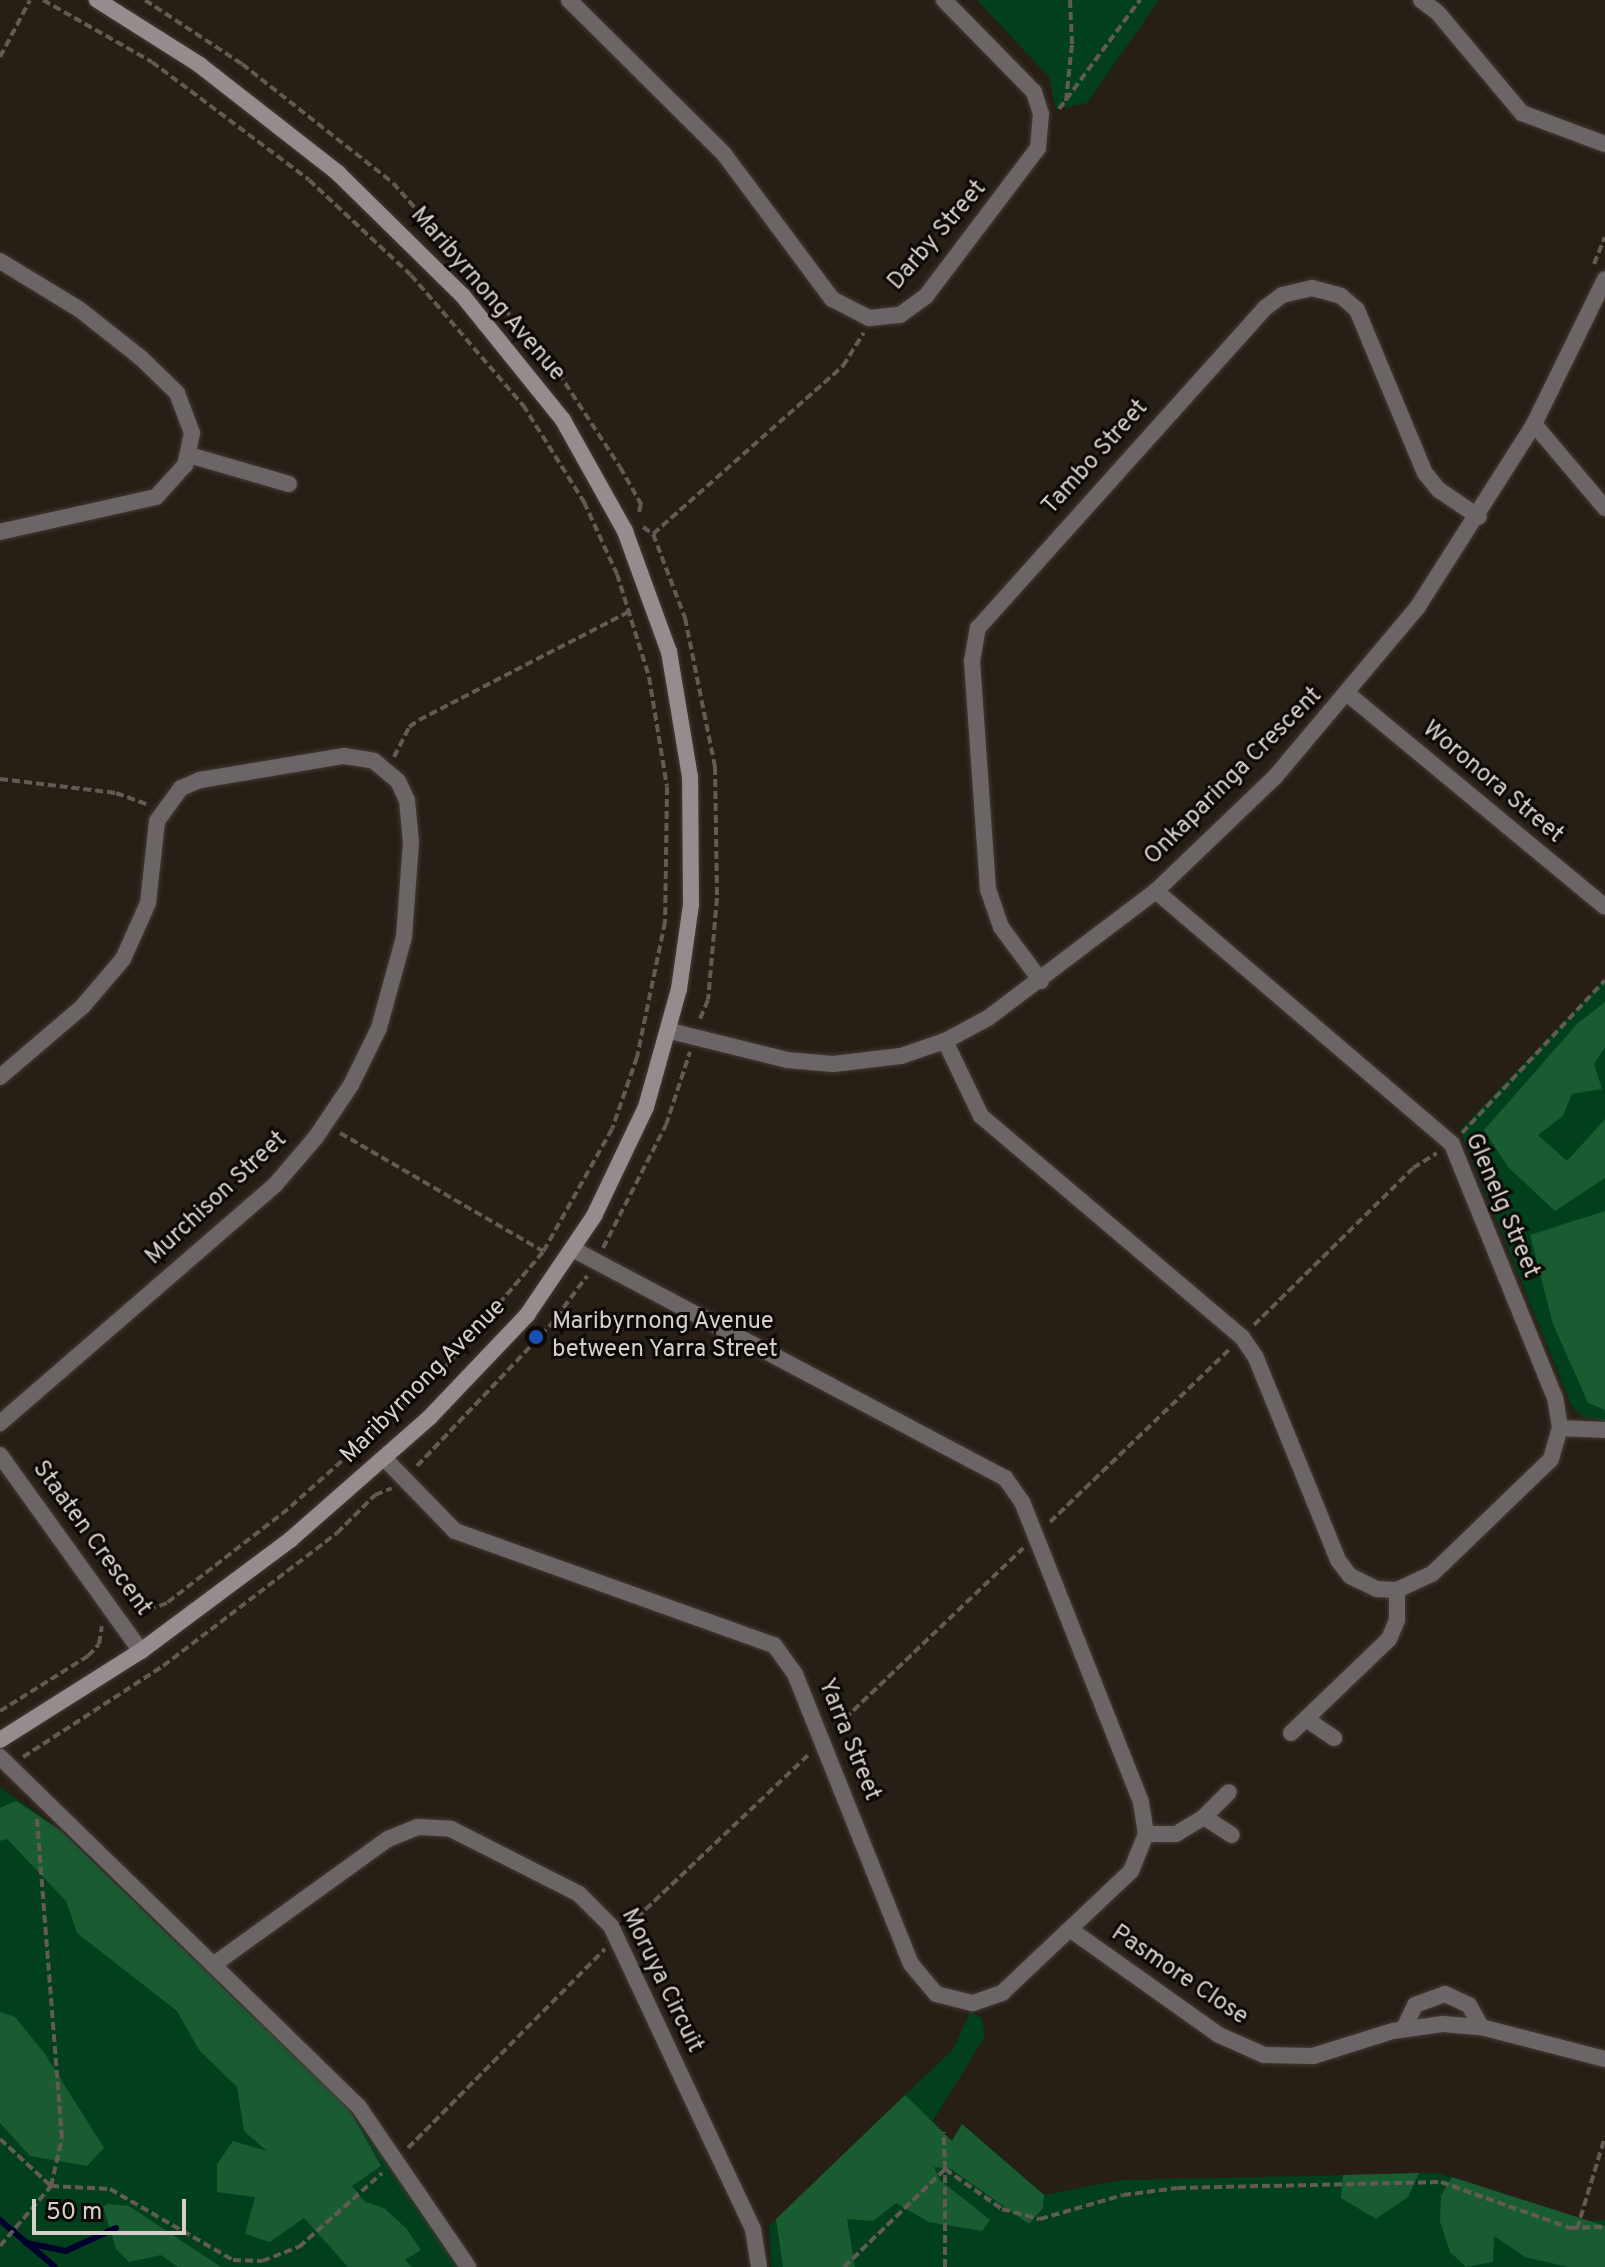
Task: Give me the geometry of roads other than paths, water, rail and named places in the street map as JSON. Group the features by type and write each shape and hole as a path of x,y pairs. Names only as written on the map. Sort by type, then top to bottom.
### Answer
{"street":[{"name":"Maribyrnong Avenue","path":"0,1740 141,1651 290,1540 385,1459 501,1345 574,1250 630,1144 670,1031 691,905 693,820 687,749 656,611 607,493 529,374 382,212 248,99 97,0"},
{"name":"Darby Street","path":"569,0 724,154 832,299 869,318 900,315 926,296 1027,169 1038,148 1041,114 1020,74 944,0"},
{"path":"1421,0 1438,13 1522,113 1605,144"},
{"path":"0,261 79,309 170,384 188,412 189,455 173,483 146,501 0,532"},
{"name":"Onkaparinga Crescent","path":"670,1031 787,1060 833,1064 890,1058 945,1041 1041,981 1156,891 1266,787 1349,695 1479,517 1534,424 1597,278"},
{"name":"Tambo Street","path":"1041,981 1001,927 988,890 972,661 978,628 1265,308 1282,295 1312,288 1341,296 1357,310 1425,473 1439,490 1479,517"},
{"path":"1534,424 1605,508"},
{"path":"189,455 289,484"},
{"name":"Woronora Street","path":"1349,695 1605,907"},
{"name":"Murchison Street","path":"0,1077 91,999 123,959 148,903 157,821 173,795 200,780 354,756 391,773 407,800 409,905 398,967 379,1028 325,1125 251,1206 0,1423"},
{"name":"Glenelg Street","path":"1156,891 1452,1144 1555,1398 1560,1428"},
{"path":"945,1041 969,1097 989,1124 1242,1337 1256,1358 1338,1560 1358,1582 1397,1590 1432,1574 1537,1476 1551,1459 1560,1428 1605,1430"},
{"path":"574,1250 998,1471 1018,1493 1141,1802 1146,1834 1176,1834 1204,1817 1229,1792"},
{"name":"Staaten Crescent","path":"0,1455 141,1651"},
{"name":"Yarra Street","path":"385,1459 444,1524 465,1536 764,1638 790,1663 911,1964 928,1988 963,2003 993,1998 1071,1930 1131,1871 1146,1834"},
{"path":"1291,1733 1389,1639 1397,1620 1397,1590"},
{"path":"1306,1719 1334,1738"},
{"path":"4,1761 359,2107 468,2267"},
{"path":"1204,1817 1232,1835"},
{"name":"Moruya Circuit","path":"213,1965 388,1839 429,1826 461,1833 579,1894 605,1916 616,1938 753,2229 759,2267"},
{"name":"Pasmore Close","path":"1071,1930 1248,2050 1280,2057 1313,2056 1404,2028 1481,2027 1605,2059"},
{"path":"1404,2028 1415,2005 1445,1994 1469,2005 1481,2027"}],"waterway":[{"path":"0,2220 55,2267"},
{"path":"26,2243 66,2251 116,2228"}],"place":[{"name":"Maribyrnong Avenue between Yarra Street","path":"536,1337"}]}
